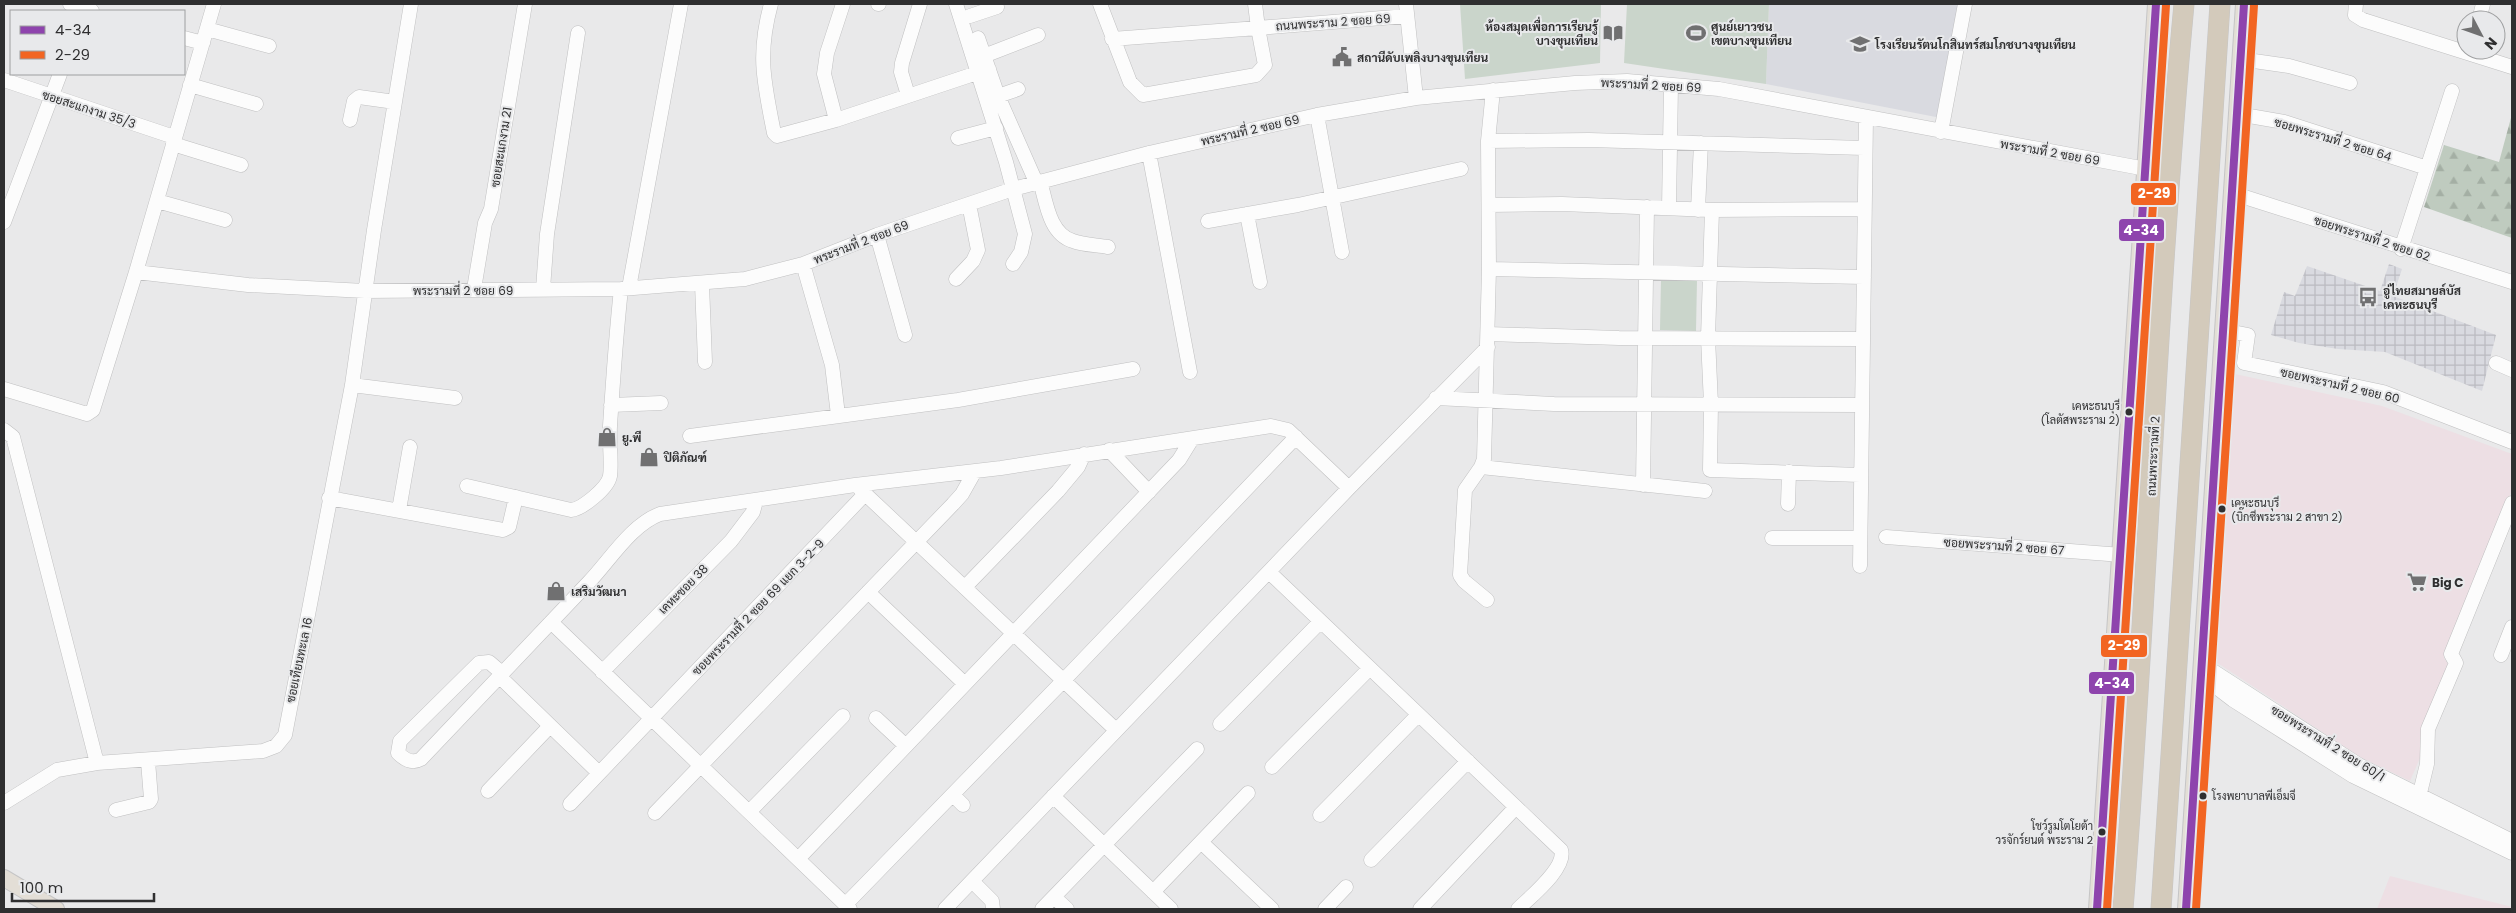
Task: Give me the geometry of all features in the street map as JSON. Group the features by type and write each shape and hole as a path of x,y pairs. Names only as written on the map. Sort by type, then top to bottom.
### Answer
{"highway":[{"name":"ถนนพระรามที่ 2","path":"2123,909 2154,441 2164,235 2184,4"},
{"path":"2161,909 2220,4"}],"main road":[{"name":"ถนนพระรามที่ 2","path":"2097,909 2122,555 2156,4"},
{"path":"2186,909 2244,4"},
{"path":"4,878 56,909"},
{"path":"47,909 52,909"}],"street":[{"path":"4,389 90,414 136,272 214,4"},
{"name":"ซอยเทียนทะเล 16","path":"4,804 57,770 97,763 148,761 263,751 276,746 285,735 352,385 365,291 411,4"},
{"name":"ซอยสะแกงาม 21","path":"474,289 485,222 491,209 525,4"},
{"path":"467,486 578,510 603,488 610,476 611,405 625,288 681,4"},
{"path":"771,4 762,53 762,72 774,133 781,137 908,95 982,64 1038,35"},
{"path":"836,120 824,74 826,54 843,4"},
{"path":"908,95 901,72 902,63 920,4"},
{"path":"956,4 982,64 1038,181 1053,223 1060,233 1072,241 1108,247"},
{"name":"ถนนพระราม 2 ซอย 69","path":"1100,4 1130,82 1143,95 1256,75 1265,65 1258,28"},
{"path":"1255,4 1258,28"},
{"path":"1941,132 1965,4"},
{"path":"2356,4 2354,13 2360,19 2456,48"},
{"path":"997,7 968,10 996,128 1025,234 1021,252 1013,264"},
{"name":"ถนนพระราม 2 ซอย 69","path":"1112,39 1258,28 1406,10 1416,98"},
{"path":"207,30 269,46"},
{"path":"543,289 546,234 578,33"},
{"path":"185,38 202,43"},
{"path":"2240,59 2290,66 2350,84"},
{"path":"2492,60 2512,67"},
{"path":"4,222 60,75"},
{"name":"ซอยสะแกงาม 35/3","path":"4,80 241,165"},
{"name":"พระรามที่ 2 ซอย 69","path":"136,272 248,285 365,291 625,288 702,284 745,279 803,264 877,235 1038,181 1148,153 1317,115 1416,98 1575,83 1627,81 1719,89 2146,169"},
{"path":"190,85 256,104"},
{"path":"1669,208 1671,85"},
{"path":"998,96 1018,89"},
{"path":"1487,600 1464,581 1460,575 1464,490 1482,467 1484,459 1489,270 1488,141 1493,90"},
{"path":"2401,248 2452,91"},
{"path":"350,120 354,101 359,97 395,102"},
{"name":"ซอยพระรามที่ 2 ซอย 64","path":"2238,114 2284,122 2427,168"},
{"path":"1317,115 1342,252"},
{"path":"1860,566 1864,277 1863,209 1866,118"},
{"path":"958,138 996,128"},
{"path":"1488,141 1700,142 1864,148"},
{"path":"1700,142 1710,275 1708,338 1712,404 1710,470 1860,474"},
{"path":"1148,153 1190,372"},
{"path":"1208,221 1461,169"},
{"name":"ซอยพระรามที่ 2 ซอย 62","path":"2232,193 2512,282"},
{"path":"157,201 225,220"},
{"path":"956,279 973,261 978,250 969,204"},
{"path":"1489,206 1562,204 1705,210 1863,209"},
{"path":"1643,485 1647,207"},
{"path":"1247,214 1260,282"},
{"path":"877,235 905,334"},
{"path":"803,264 832,365 838,415"},
{"path":"1489,270 1864,277"},
{"path":"702,284 704,362"},
{"name":"ซอยพระรามที่ 2 ซอย 60","path":"2223,330 2248,335 2244,363 2383,392 2512,442"},
{"path":"945,909 972,881 1001,841 1053,796 1436,398 1488,341 1646,338 1863,339"},
{"path":"2496,363 2512,370"},
{"path":"690,436 958,400 1132,370"},
{"path":"352,385 455,398"},
{"path":"1436,398 1486,402 1643,405 1862,405"},
{"path":"611,405 661,403"},
{"path":"600,772 550,726 501,675 489,662 479,663 400,741 398,753 410,761 415,762 421,759 501,675 551,622 642,523 650,518 674,511 860,490 1272,426 1283,427 1296,437 1349,488"},
{"path":"4,430 13,437 97,763"},
{"path":"551,622 847,907 958,800 1063,681 1296,437"},
{"path":"798,859 1180,460 1192,439"},
{"path":"399,510 410,447"},
{"path":"1109,450 1149,492"},
{"path":"965,587 1058,492 1078,467 1084,454"},
{"path":"1482,467 1704,491"},
{"path":"655,813 962,494 975,471"},
{"path":"1788,504 1789,472"},
{"path":"860,490 1116,730"},
{"name":"ซอยพระรามที่ 2 ซอย 69 แยก 3-2-9","path":"570,804 860,490"},
{"path":"329,498 503,530 509,527 516,497"},
{"name":"เคหะซอย 38","path":"602,672 731,541 753,512 756,501"},
{"path":"2419,797 2427,764 2428,729 2456,663 2450,654 2512,503"},
{"name":"ซอยพระรามที่ 2 ซอย 67","path":"1886,537 2122,555"},
{"path":"1772,538 1859,538"},
{"path":"1269,572 1562,853 1556,869 1518,909"},
{"path":"868,592 965,684"},
{"path":"1220,724 1320,622"},
{"path":"2500,655 2512,627"},
{"name":"ซอยพระรามที่ 2 ซอย 60/1","path":"2202,664 2359,765 2419,797 2512,841"},
{"path":"1272,767 1369,669"},
{"name":"ซอยพระรามที่ 2 ซอย 60/1","path":"2200,691 2216,687 2233,700 2353,776 2512,853"},
{"path":"1320,815 1418,715"},
{"path":"749,812 843,716"},
{"path":"876,718 906,746"},
{"path":"488,791 550,726"},
{"path":"1042,909 1197,749"},
{"path":"116,810 149,802 151,799 148,761"},
{"path":"1371,860 1468,761"},
{"path":"1153,892 1248,793"},
{"path":"1053,796 1171,909"},
{"path":"1420,909 1516,807"},
{"path":"1202,842 1272,909"},
{"path":"972,881 992,901 993,909"},
{"path":"1324,909 1346,887"},
{"path":"1054,897 1067,909"}],"shaded area":[{"path":"1460,4 1601,4 1600,63 1465,79"},
{"name":"ศูนย์เยาวชน เขตบางขุนเทียน","path":"1627,4 1769,4 1766,84 1624,63"},
{"name":"โรงเรียนรัตนโกสินทร์สมโภชบางขุนเทียน","path":"1769,4 1960,4 1941,118 1766,84"},
{"path":"2389,264 2402,269 2393,296 2496,335 2482,391 2385,352 2338,349 2299,343 2271,335 2284,292 2295,296 2307,266 2380,291"},
{"path":"1661,279 1697,280 1696,331 1660,330"},
{"path":"2235,374 2382,406 2512,454 2512,490 2444,658 2450,666 2423,730 2420,758 2410,781 2360,757 2216,662"},
{"path":"2390,876 2512,907 2512,909 2377,909"}],"green space":[{"path":"2512,114 2512,238 2424,207 2444,145 2499,162"}],"transit line":[{"name":"4-34","path":"2097,909 2156,4"},
{"name":"4-34","path":"2186,909 2244,4"},
{"name":"2-29","path":"2107,909 2166,5"},
{"name":"2-29","path":"2196,909 2254,5"}],"place":[{"name":"ห้องสมุดเพื่อการเรียนรู้ บางขุนเทียน","path":"1613,33"},
{"name":"ศูนย์เยาวชน เขตบางขุนเทียน","path":"1696,33"},
{"name":"โรงเรียนรัตนโกสินทร์สมโภชบางขุนเทียน","path":"1860,44"},
{"name":"สถานีดับเพลิงบางขุนเทียน","path":"1342,57"},
{"name":"อู่ไทยสมายล์บัส เคหะธนบุรี","path":"2368,297"},
{"name":"เคหะธนบุรี (โลตัสพระราม 2)","path":"2129,412"},
{"name":"ยู.พี","path":"607,437"},
{"name":"ปิติภัณฑ์","path":"649,457"},
{"name":"เคหะธนบุรี (บิ๊กซีพระราม 2 สาขา 2)","path":"2222,509"},
{"name":"Big C","path":"2417,582"},
{"name":"เสริมวัฒนา","path":"556,591"},
{"name":"โรงพยาบาลพีเอ็มจี","path":"2203,796"},
{"name":"โชว์รูมโตโยต้า วรจักร์ยนต์ พระราม 2","path":"2102,832"}]}
